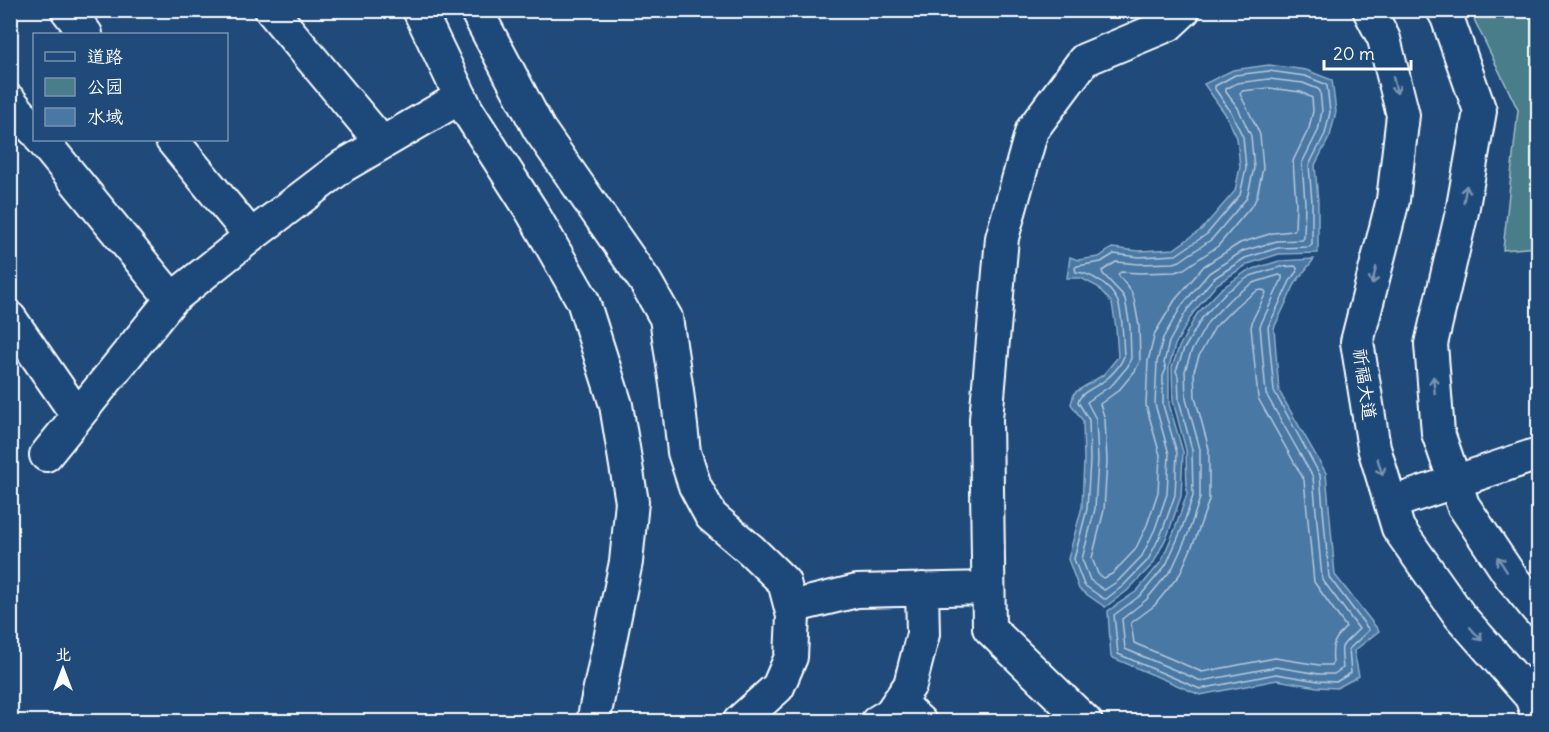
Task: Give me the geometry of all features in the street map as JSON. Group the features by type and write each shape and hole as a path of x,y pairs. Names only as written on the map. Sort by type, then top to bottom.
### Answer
{"street":[{"path":"67,10 85,33"},
{"path":"271,10 382,143"},
{"path":"419,10 467,110 531,210 583,301 616,405 632,502 626,562 593,722"},
{"path":"476,10 539,129 645,281 666,318 684,452 695,486 711,516 784,582 794,616 791,657 778,687 751,718"},
{"path":"1086,722 989,628 986,419 1002,238 1032,130 1084,60 1168,25 1184,10"},
{"name":"祈福大道","path":"1369,10 1384,39 1402,115 1393,200 1357,342 1374,448 1398,528 1460,616 1531,697 1539,716"},
{"path":"1443,10 1480,111 1462,212 1431,344 1438,433 1463,505 1510,577 1539,610"},
{"path":"46,455 172,299 343,166 461,97"},
{"path":"10,101 33,129"},
{"path":"43,141 172,299"},
{"path":"173,141 251,236"},
{"path":"10,318 77,415"},
{"path":"1391,503 1539,454"},
{"path":"791,607 857,591 988,588"},
{"path":"899,715 910,685 923,634 922,589"}],"green space":[{"path":"1470,11 1538,11 1538,247 1503,250 1518,110"}],"water":[{"path":"1269,65 1306,70 1332,80 1336,112 1330,136 1315,165 1318,253 1279,254 1248,264 1217,284 1193,313 1175,345 1169,367 1169,404 1183,452 1181,496 1168,534 1153,564 1127,591 1105,607 1079,589 1068,559 1082,507 1084,460 1083,421 1071,404 1074,393 1103,375 1118,357 1116,328 1112,303 1098,287 1081,278 1067,278 1070,257 1078,260 1099,257 1112,248 1139,251 1174,249 1202,229 1235,191 1240,167 1237,138 1226,115 1204,84 1233,70"},
{"path":"1314,259 1296,282 1274,328 1279,391 1326,473 1335,575 1379,631 1354,651 1359,676 1337,688 1277,680 1200,695 1111,657 1108,611 1137,591 1161,562 1187,494 1186,450 1173,401 1172,367 1179,347 1197,314 1221,289 1247,271 1279,261"}]}
